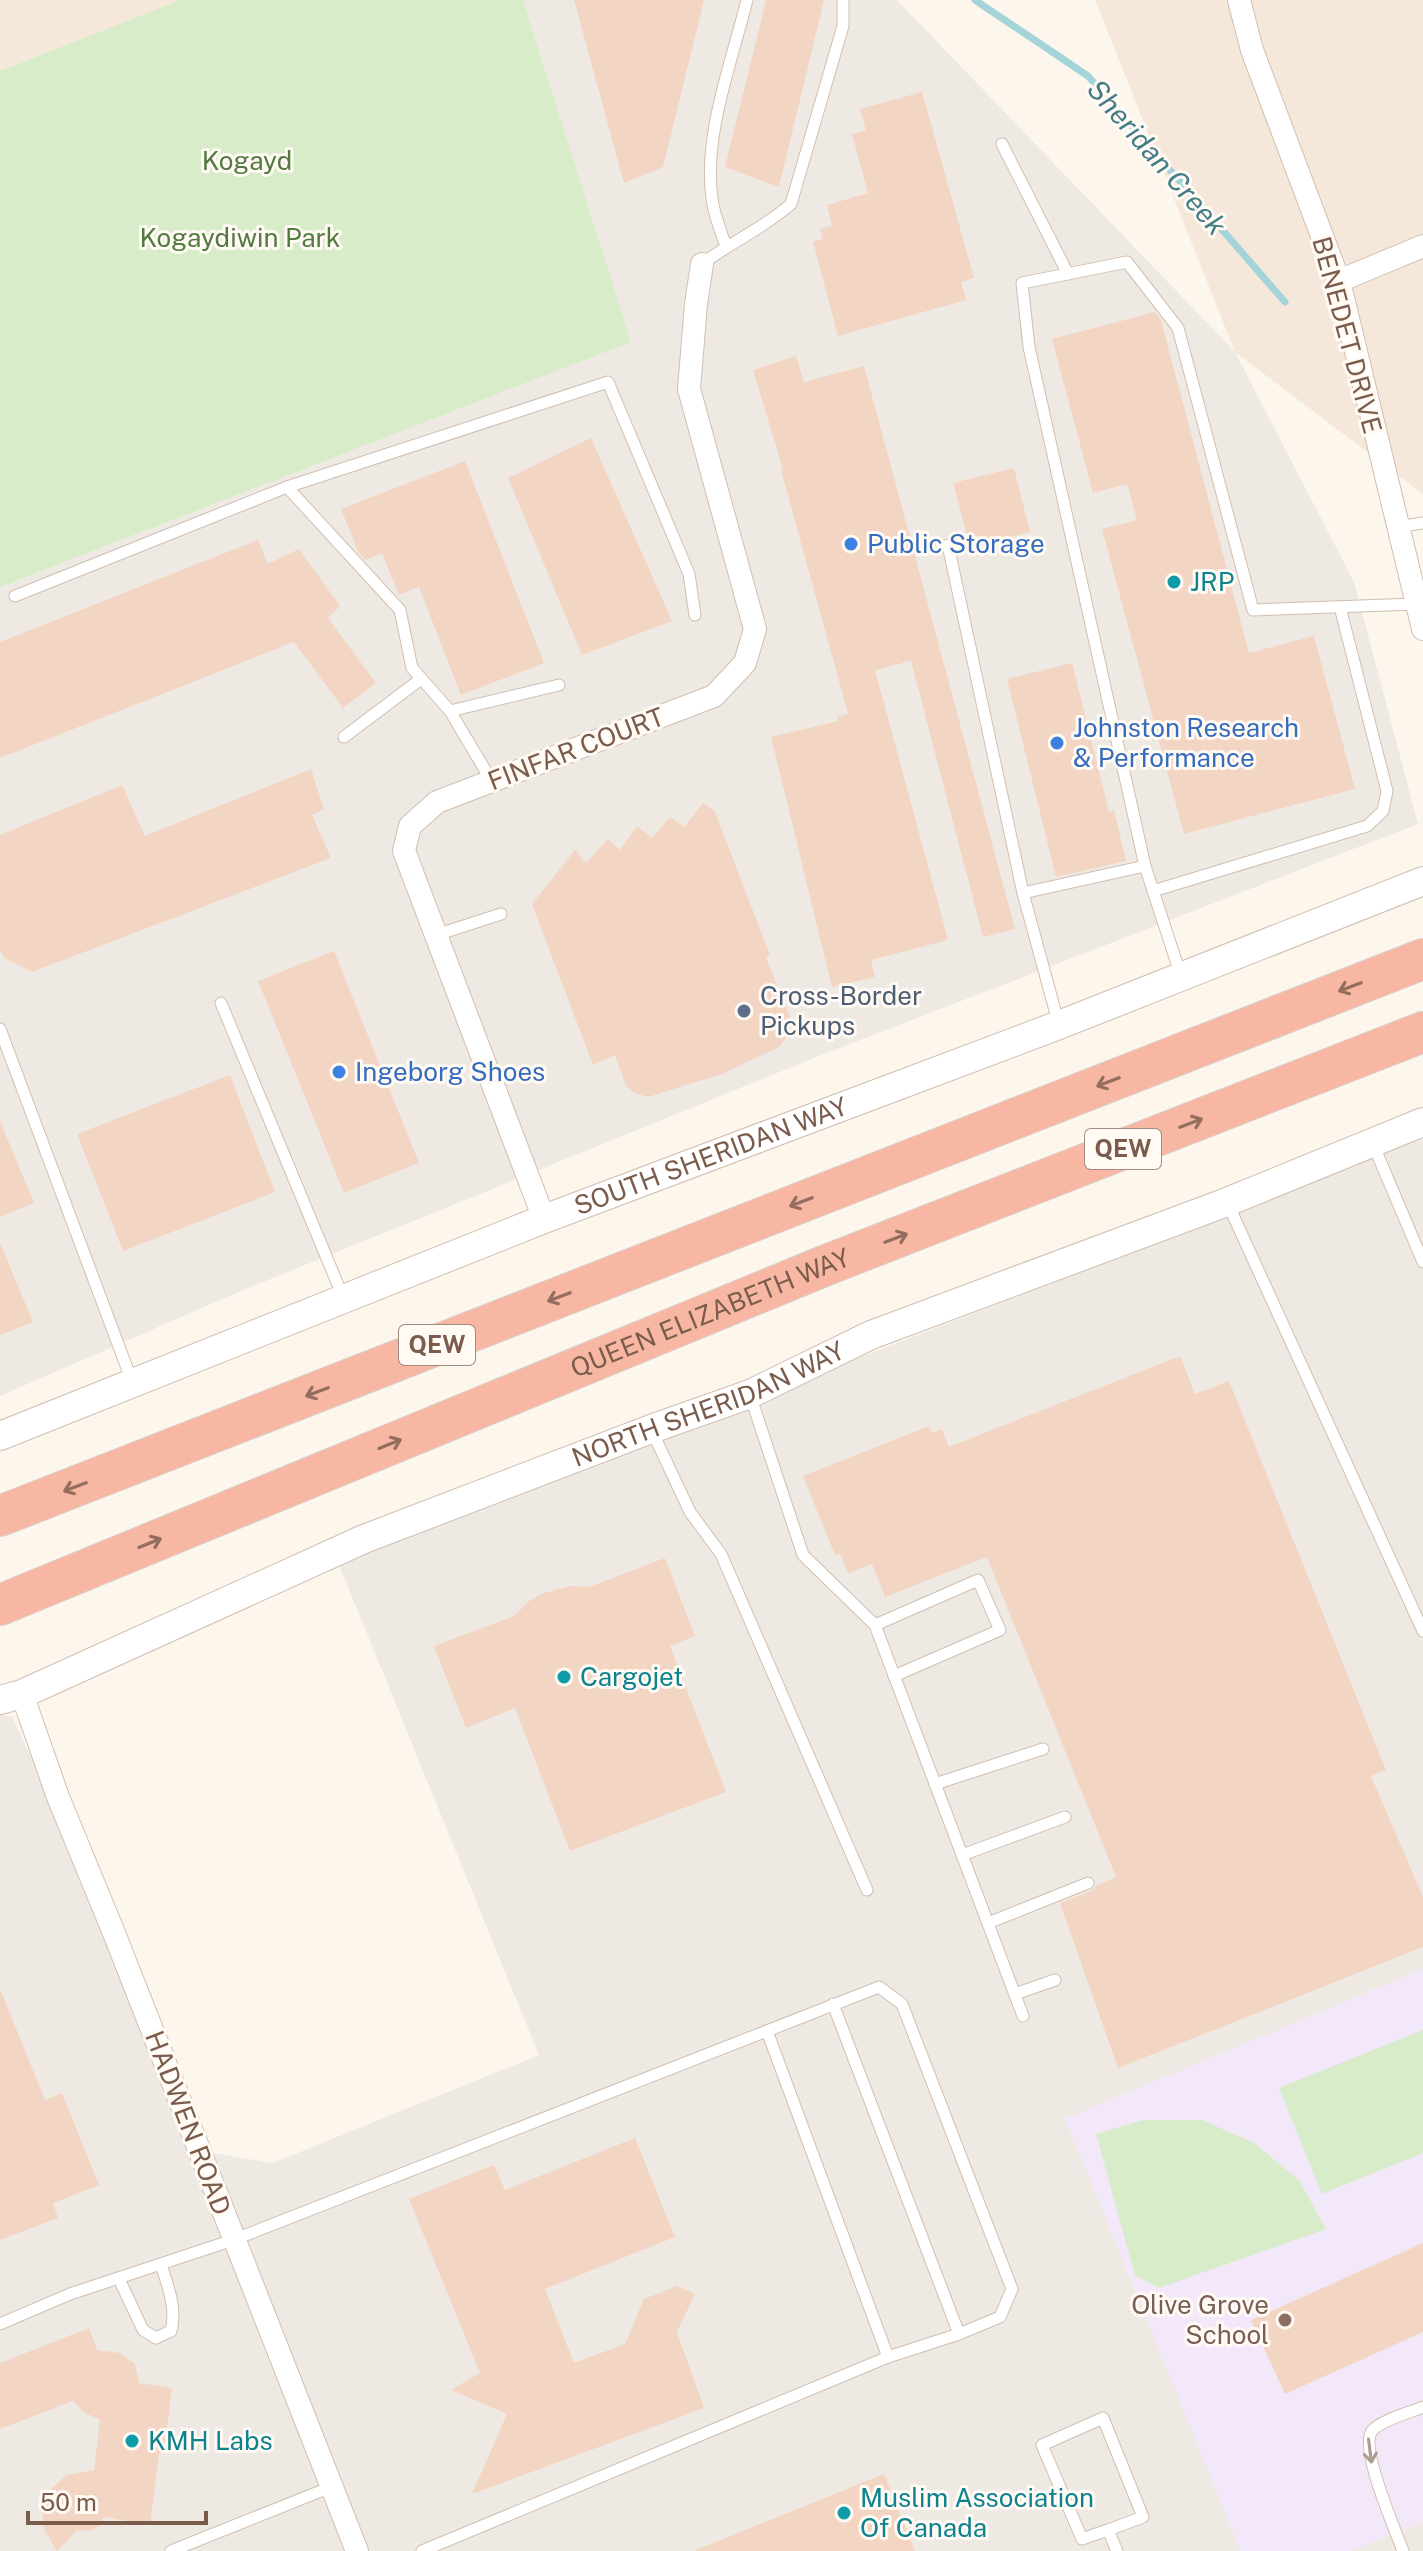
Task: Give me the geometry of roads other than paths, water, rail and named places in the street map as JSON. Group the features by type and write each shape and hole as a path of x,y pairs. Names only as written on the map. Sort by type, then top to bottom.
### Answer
{"highway":[{"name":"QEW","path":"0,1516 1423,959"},
{"name":"QUEEN ELIZABETH WAY","path":"0,1605 824,1266 1423,1032"}],"street":[{"name":"BENEDET DRIVE","path":"1239,0 1252,50 1339,281 1423,629"},
{"path":"1339,281 1423,246"},
{"name":"FINFAR COURT","path":"544,1219 404,851 410,826 437,802 714,696 745,663 755,629 689,389 702,264"},
{"name":"SOUTH SHERIDAN WAY","path":"0,1436 343,1297 1059,1025 1423,881"},
{"name":"NORTH SHERIDAN WAY","path":"11,1697 364,1539 750,1394 871,1335 1227,1202 1423,1122"},
{"name":"HADWEN ROAD","path":"11,1697 58,1797 131,1976 357,2551"}],"lane":[{"path":"726,246 712,199 712,138 747,0"},
{"path":"702,264 726,246 768,224 791,204 843,26 843,0"},
{"path":"1002,144 1068,274"},
{"path":"1181,977 1145,866 1029,347 1022,283 1127,262 1178,328 1253,610 1415,604"},
{"path":"15,596 287,487 608,382 689,574 695,615"},
{"path":"287,487 400,610 412,668 450,711 491,780"},
{"path":"1397,527 1423,523"},
{"path":"948,545 1023,893 1059,1025"},
{"path":"1153,891 1367,826 1383,811 1387,791 1340,607"},
{"path":"344,737 421,679"},
{"path":"450,711 559,685"},
{"path":"1023,893 1145,866"},
{"path":"436,935 501,914"},
{"path":"221,1003 343,1297"},
{"path":"1,1036 133,1384"},
{"path":"1373,1144 1423,1262"},
{"path":"1227,1202 1423,1631"},
{"path":"750,1394 803,1555 875,1625 1023,2016"},
{"path":"651,1429 690,1512 721,1554 867,1890"},
{"path":"875,1625 978,1580 1000,1630 894,1676"},
{"path":"935,1784 1043,1749"},
{"path":"962,1855 1065,1817"},
{"path":"988,1923 1088,1883"},
{"path":"1015,1994 1055,1980"},
{"path":"0,2324 70,2294 233,2240 879,1987 902,2004 1012,2289 1000,2317 888,2357 422,2551"},
{"path":"833,2004 959,2334"},
{"path":"767,2031 888,2357"},
{"path":"119,2279 143,2330 156,2338 171,2331 174,2319 161,2264"},
{"path":"1403,2551 1370,2459 1368,2439 1375,2427 1423,2407"},
{"path":"1103,2418 1143,2517 1108,2530 1082,2539 1042,2445 1103,2418"},
{"path":"171,2551 331,2487"},
{"path":"1108,2530 1117,2551"}],"waterway":[{"name":"Sheridan Creek","path":"975,0 1088,76 1285,302"}],"place":[{"name":"Public Storage","path":"851,544"},
{"name":"JRP","path":"1174,582"},
{"name":"Johnston Research & Performance","path":"1057,743"},
{"name":"Cross-Border Pickups","path":"744,1011"},
{"name":"Ingeborg Shoes","path":"339,1072"},
{"name":"Cargojet","path":"564,1677"},
{"name":"Olive Grove School","path":"1285,2320"},
{"name":"KMH Labs","path":"132,2441"},
{"name":"Muslim Association Of Canada","path":"844,2513"}],"park label":[{"name":"Kogayd","path":"247,161"},
{"name":"Kogaydiwin Park","path":"240,238"}]}
